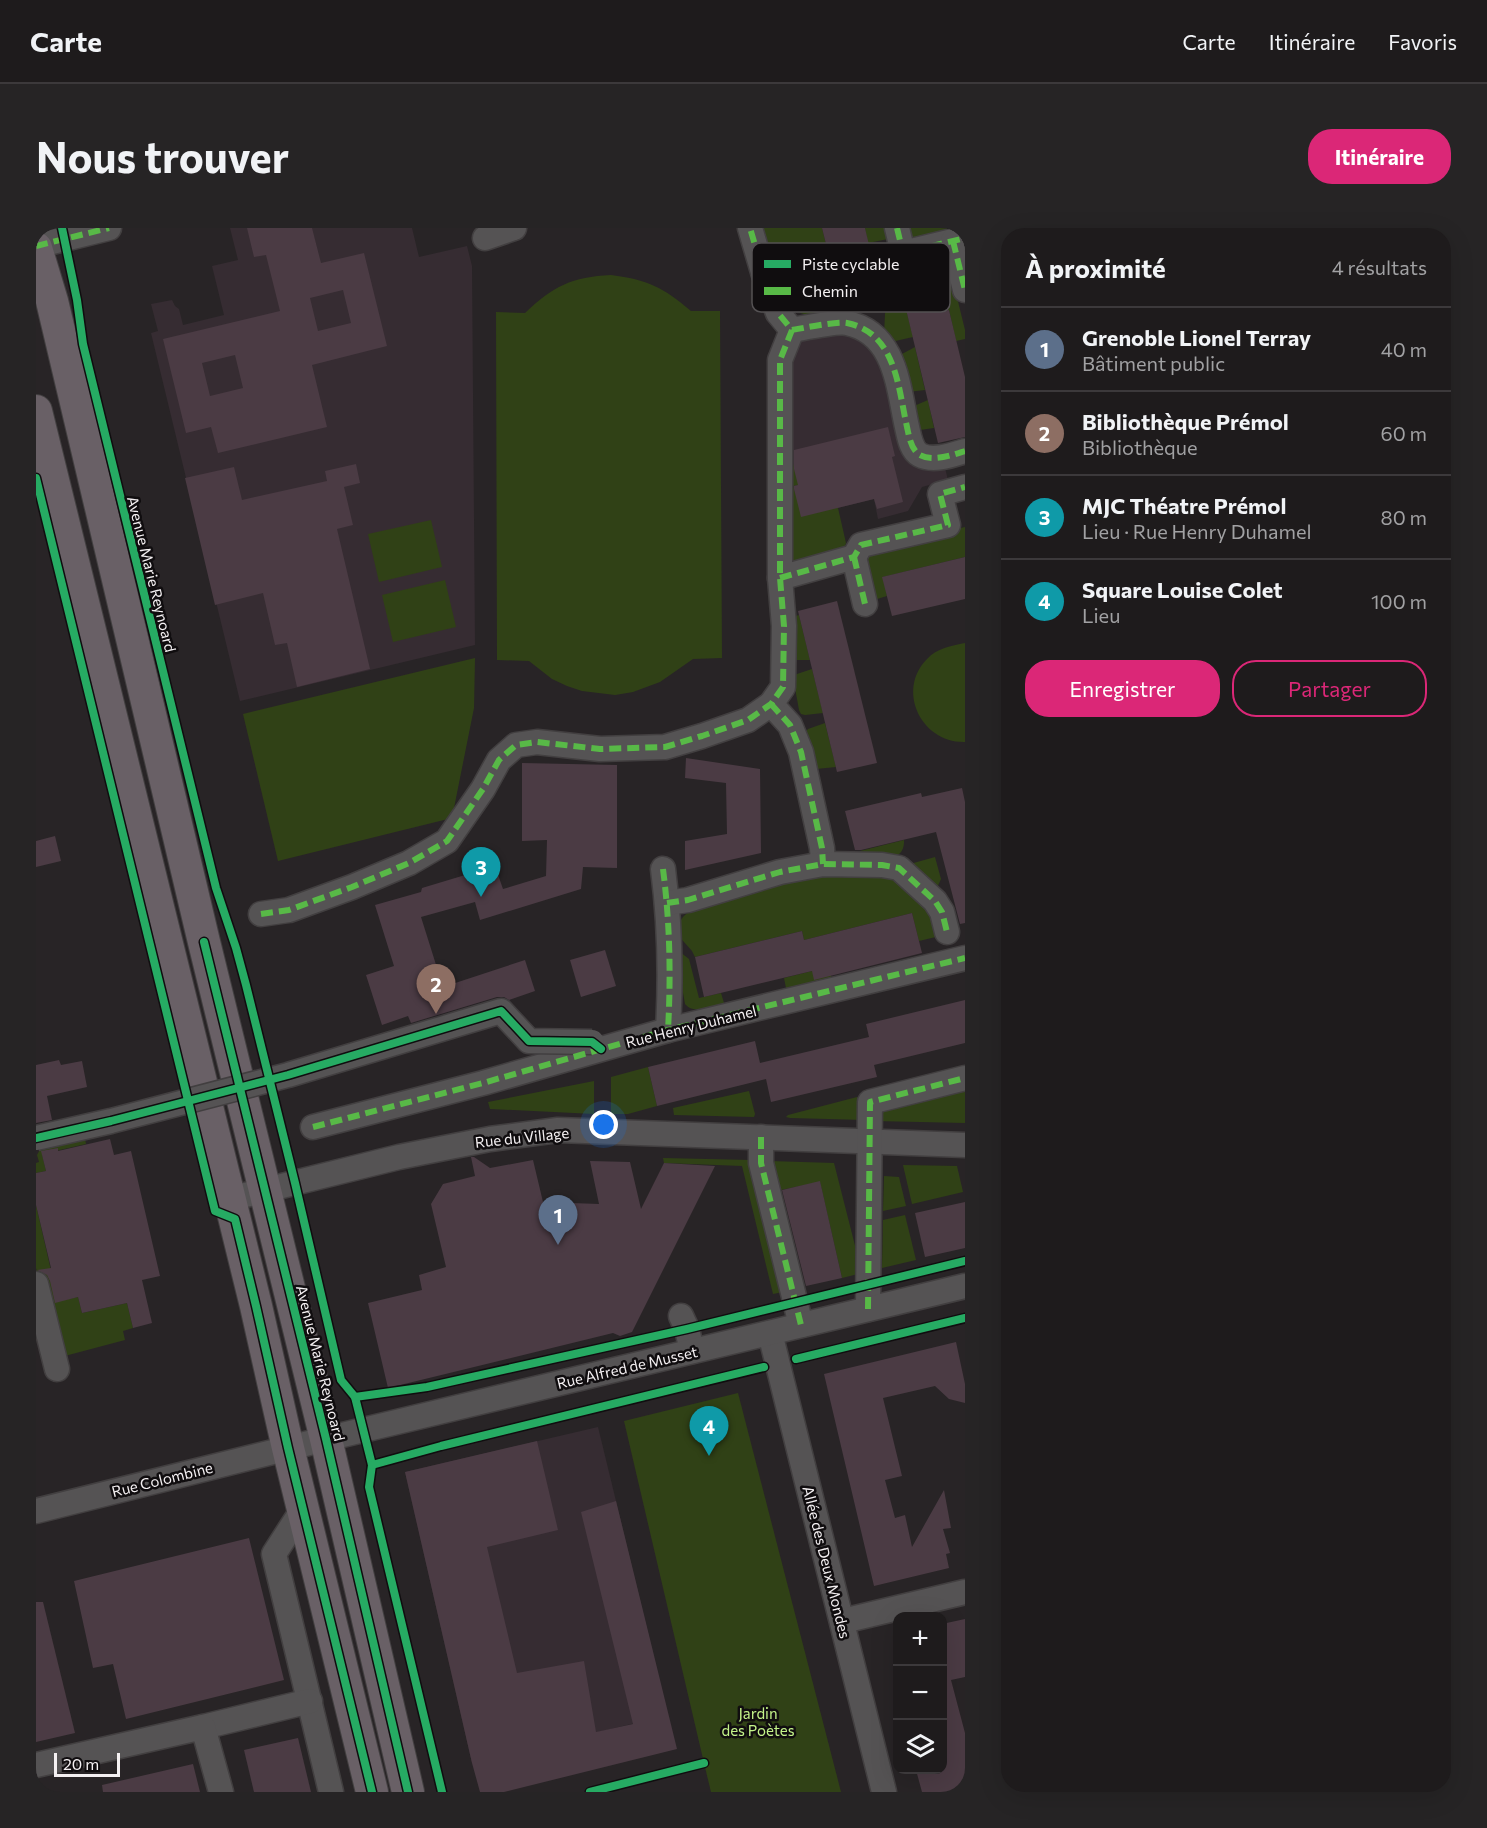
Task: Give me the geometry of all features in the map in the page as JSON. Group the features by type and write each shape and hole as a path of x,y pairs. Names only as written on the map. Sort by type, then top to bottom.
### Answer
{"main road":[{"name":"Avenue Marie Reynoard","path":"36,247 52,301 206,952 326,1439 408,1792"},
{"path":"36,411 256,1306 288,1448 372,1792"}],"street":[{"path":"36,247 109,228"},
{"path":"485,238 513,228"},
{"path":"750,228 754,243"},
{"path":"897,228 901,243"},
{"path":"943,243 959,239 965,290"},
{"path":"261,914 289,910 352,887 409,863 447,841 483,789 499,760 516,745 537,742 665,754 702,736 747,720 771,704 783,687 784,626 780,578 780,360 785,321 781,312"},
{"path":"785,321 846,323 873,334 887,351 894,368 910,442 918,455 944,457 965,452"},
{"path":"780,578 854,557 861,545 948,525 940,494 965,487"},
{"path":"854,557 866,604"},
{"path":"771,704 790,725 801,752 822,848 823,864"},
{"path":"667,903 688,900 780,872 823,864 882,865 899,868 935,901 942,912 947,932"},
{"path":"663,869 667,903 669,1030"},
{"name":"Rue Henry Duhamel","path":"313,1127 483,1083 597,1046 965,958"},
{"path":"36,1138 288,1075 501,1011 529,1041 597,1046"},
{"path":"867,1309 870,1102 965,1078"},
{"name":"Rue du Village","path":"229,1199 399,1157 490,1138 558,1131 965,1145"},
{"path":"761,1137 761,1163 801,1325"},
{"path":"36,1284 57,1369"},
{"name":"Rue Alfred de Musset","path":"288,1448 965,1286"},
{"path":"681,1316 687,1329 692,1351"},
{"name":"Allée des Deux Mondes","path":"770,1333 884,1792"},
{"name":"Rue Colombine","path":"36,1511 288,1448"},
{"path":"303,1509 274,1554 331,1792"},
{"path":"843,1621 965,1592"},
{"path":"36,1765 203,1728 310,1701"},
{"path":"203,1728 221,1792"}],"shaded area":[{"path":"230,228 412,228 419,257 467,246 472,266 475,645 240,701 151,333 158,331 151,304 172,300 179,309 183,325 224,315 212,266 238,260"},
{"path":"848,333 866,342 880,360 887,379 900,449 914,463 944,464 948,480 922,487 908,511 878,519 874,499 801,517 793,486 787,366 799,340"},
{"path":"598,1427 668,1715 472,1763 405,1472"}],"green space":[{"path":"758,228 822,228 826,243 764,243"},
{"path":"865,228 886,228 888,239 868,243"},
{"path":"897,228 965,228 928,243 901,243"},
{"path":"611,275 635,279 663,290 691,311 720,311 722,658 693,659 660,682 633,692 615,695 582,691 567,686 552,679 529,661 497,660 496,312 525,313 545,296 564,285 585,278"},
{"path":"954,285 965,330 965,339 956,341 949,312 950,286"},
{"path":"800,312 842,312 816,315"},
{"path":"885,312 907,312 913,337 891,342 884,335"},
{"path":"915,347 925,390 908,392 900,359 902,354"},
{"path":"928,400 934,428 920,430 917,429 914,406"},
{"path":"790,451 797,480 803,484 793,486 797,498 838,508 846,543 844,548 795,564 790,561"},
{"path":"431,520 442,567 379,582 368,534"},
{"path":"965,527 965,557 883,577 887,596 877,599 871,596 863,551"},
{"path":"445,580 456,627 393,642 382,595"},
{"path":"799,615 810,660 793,660 792,617"},
{"path":"965,643 965,742 949,740 936,734 925,724 918,713 914,699 914,685 918,672 931,655 944,648"},
{"path":"475,658 474,708 452,818 278,861 243,714"},
{"path":"812,669 823,713 805,715 799,710 793,677"},
{"path":"825,723 836,767 816,769 804,734 808,729"},
{"path":"904,840 900,853 890,858 863,856 860,851"},
{"path":"935,857 941,879 937,888 910,864"},
{"path":"874,874 908,880 944,935 919,941 912,913 804,940 802,931 695,957 676,933 683,917 693,909 728,896 809,878"},
{"path":"675,948 689,959 699,998 721,993 724,1003 698,1009 685,1004"},
{"path":"812,971 831,975 833,986 795,995 792,987 786,988 784,978"},
{"path":"648,1067 657,1106 628,1114 611,1114 611,1077"},
{"path":"594,1081 594,1114 490,1109 488,1102"},
{"path":"965,1082 965,1123 874,1121 875,1104"},
{"path":"749,1091 754,1117 674,1115 673,1108"},
{"path":"857,1097 865,1103 865,1120 786,1117 788,1115"},
{"path":"84,1133 86,1144 42,1154 46,1171 36,1173 36,1163 39,1162 37,1155 44,1142"},
{"path":"663,1158 751,1160 783,1292 773,1294 742,1166 664,1163"},
{"path":"769,1161 834,1163 862,1273 842,1278 820,1182 776,1191"},
{"path":"903,1165 957,1166 963,1192 912,1204"},
{"path":"884,1176 899,1177 906,1206 883,1211"},
{"path":"36,1205 58,1301 78,1297 82,1313 127,1303 133,1328 123,1331 125,1340 61,1357 58,1355 36,1268"},
{"path":"905,1215 916,1260 882,1268 883,1220"},
{"name":"Jardin des Poètes","path":"738,1393 841,1792 711,1792 624,1421"}],"building":[{"path":"247,228 312,228 321,263 364,253 387,346 312,365 327,427 218,453 211,427 186,433 163,339 280,311 266,255 254,257","holes":["343,290 351,323 318,331 310,298","235,355 243,388 210,396 202,363"]},
{"path":"822,228 865,228 869,243 826,243"},
{"path":"907,312 949,312 965,377 965,437 938,443"},
{"path":"888,427 895,456 892,457 903,502 877,509 874,499 801,517 794,489 794,486 798,485 794,469 794,450"},
{"path":"356,464 360,483 344,487 353,525 337,529 370,669 297,687 287,643 275,645 263,593 215,605 185,478 234,467 242,500 327,481 325,471"},
{"path":"965,557 965,599 892,616 882,577"},
{"path":"837,601 877,763 837,772 798,611"},
{"path":"686,758 760,769 761,853 685,870 685,841 727,834 726,783 685,778"},
{"path":"522,763 617,765 617,868 583,867 581,889 480,920 475,902 421,917 443,987 525,960 535,991 509,1000 497,997 411,1023 408,1016 382,1025 366,975 394,966 375,905 421,892 422,888 495,866 503,889 546,876 547,840 522,841"},
{"path":"962,788 965,802 965,923 960,924 936,832 855,850 845,811 921,793 922,797"},
{"path":"55,836 61,861 36,867 36,841"},
{"path":"912,913 922,953 814,980 812,971 704,997 695,957 802,931 804,940"},
{"path":"605,950 616,986 581,997 570,960"},
{"path":"965,1000 965,1043 874,1065 877,1077 771,1102 766,1079 657,1106 648,1067 755,1041 760,1063 869,1037 866,1024"},
{"path":"59,1060 61,1065 82,1061 87,1087 47,1096 52,1120 36,1123 36,1065"},
{"path":"110,1139 114,1155 131,1151 160,1276 142,1280 152,1323 133,1328 127,1303 82,1313 78,1297 55,1303 47,1275 37,1270 51,1268 36,1205 36,1173 46,1171 41,1151 58,1148 58,1151"},
{"path":"471,1157 490,1168 533,1160 543,1202 599,1204 590,1161 630,1162 641,1209 664,1163 715,1166 632,1332 620,1336 613,1333 388,1388 368,1303 422,1290 419,1275 446,1267 431,1204 443,1184 475,1176"},
{"path":"820,1181 842,1278 806,1286 782,1190"},
{"path":"965,1202 965,1248 925,1257 915,1213"},
{"path":"956,1342 965,1384 965,1403 949,1399 935,1386 883,1398 902,1476 885,1480 895,1518 905,1515 912,1547 944,1490 951,1528 943,1529 950,1553 946,1554 949,1568 874,1586 824,1374"},
{"path":"537,1441 558,1530 487,1547 517,1673 584,1661 596,1732 633,1724 581,1512 616,1501 677,1749 504,1792 480,1792 405,1472"},
{"path":"249,1538 284,1680 126,1719 113,1664 93,1668 74,1581"},
{"path":"36,1602 43,1602 75,1733 36,1742"},
{"path":"965,1619 965,1677 951,1680 965,1733 965,1792 922,1792 917,1774 947,1774 947,1623"},
{"path":"298,1738 311,1792 254,1792 244,1750"},
{"path":"193,1764 200,1792 103,1792 102,1785"}],"marked path":[{"path":"36,246 109,228"},
{"path":"750,228 754,243"},
{"path":"897,228 901,243"},
{"path":"944,243 965,238"},
{"path":"953,241 965,290"},
{"path":"261,914 289,910 352,887 409,863 447,841 483,789 499,760 516,745 537,742 600,749 665,747 748,720 771,704 783,687 784,626 780,578 780,360 792,330 778,312"},
{"path":"792,330 847,323 863,329 876,338 892,364 914,450 920,455 931,458 965,451"},
{"path":"780,578 854,557 861,545 948,525 940,494 965,487"},
{"path":"854,557 865,604"},
{"path":"771,704 790,725 801,752 822,848 823,864"},
{"path":"667,903 688,900 780,872 823,864 882,865 899,868 935,901 942,912 947,932"},
{"path":"663,869 669,950 668,1030"},
{"path":"313,1127 483,1083 668,1030 965,958"},
{"path":"868,1309 870,1102 965,1078"},
{"path":"761,1137 761,1163 801,1325"}],"cycle path":[{"path":"62,228 77,300 83,344 216,888 246,985 341,1380 355,1397 372,1465 369,1487 442,1792"},
{"path":"36,478 215,1211 235,1219 372,1792"},
{"path":"204,942 326,1439 408,1792"},
{"path":"36,1138 288,1075 501,1011 529,1041 592,1042 601,1049"},
{"path":"355,1397 427,1387 687,1329 965,1261"},
{"path":"796,1359 965,1318"},
{"path":"372,1465 764,1367"},
{"path":"590,1792 704,1763"}],"place":[{"name":"MJC Théatre Prémol","path":"481,897"},
{"name":"Bibliothèque Prémol","path":"436,1014"},
{"name":"Grenoble Lionel Terray","path":"558,1245"},
{"name":"Square Louise Colet","path":"709,1456"}]}
